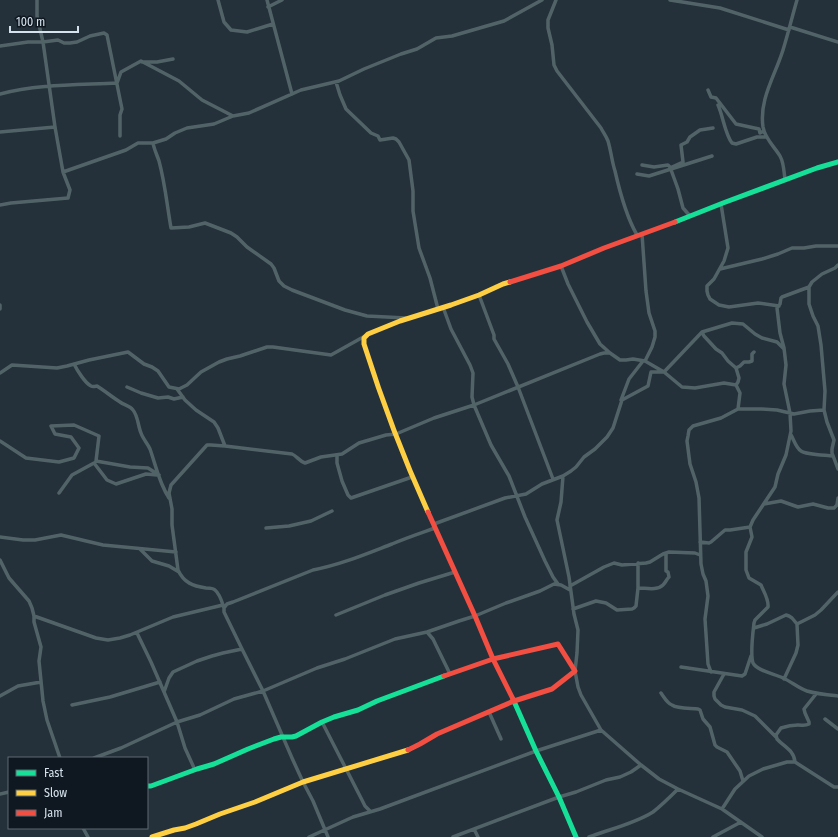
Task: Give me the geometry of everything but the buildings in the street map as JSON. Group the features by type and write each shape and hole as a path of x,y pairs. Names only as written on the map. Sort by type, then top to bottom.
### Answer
{"street":[{"path":"0,205 68,198 70,190 63,172 55,127 43,42 37,16 37,0"},
{"path":"218,0 224,22 231,30 247,32 273,24"},
{"path":"267,0 292,94"},
{"path":"268,7 282,0"},
{"path":"63,172 126,150 138,143 153,143 166,139 187,128 214,124 233,116 249,113 301,90 345,79 364,69 417,49 436,38 452,36 504,20 542,0"},
{"path":"34,616 96,638 108,640 136,633 173,617 223,606 313,570 325,568 362,556 505,498 526,494 542,484 563,476 574,469 584,457 607,437 613,428 629,379 644,361 652,347 655,331 649,313 640,235 632,227 614,170 608,141 601,128 554,65 548,20 556,0"},
{"path":"670,0 720,8 838,42"},
{"path":"785,180 779,155 766,137 762,115 764,100 783,52 797,0"},
{"path":"0,46 58,40 64,43 70,43 77,42 90,36 105,34 109,45 122,109 120,115 120,136"},
{"path":"117,83 121,72 141,62 157,62 173,59"},
{"path":"141,62 179,82 202,100 233,116"},
{"path":"336,82 344,104 350,113 371,133 378,136 380,140 396,139 408,156 413,191 412,210 419,248 440,308 473,373 472,397 474,405 491,444 509,476 516,496 545,561 558,584"},
{"path":"0,94 49,86 117,83"},
{"path":"708,90 711,98 716,98 736,124 759,129 760,133 764,131"},
{"path":"718,104 722,112 728,137 732,143 736,144 756,137 766,137"},
{"path":"0,132 55,127"},
{"path":"671,168 683,162 682,144 700,130 713,128"},
{"path":"153,143 159,161 167,196 171,228 189,227 205,223 210,224 237,237 247,247 270,264 274,268 279,281 284,286 292,290 340,308 367,316 409,318"},
{"path":"637,174 649,176 712,156"},
{"path":"177,389 187,385 201,372 219,362 267,347 331,355 368,334 409,318 479,295 503,284 561,266 604,248 721,204 817,168 838,162"},
{"path":"642,165 654,167 668,165 671,168 683,208 690,216"},
{"path":"721,204 728,248 726,256 714,279 708,284 708,295 719,305 729,307 758,303 779,306"},
{"path":"720,268 762,259 792,248 838,246"},
{"path":"838,265 822,274 812,282 809,287 809,304 818,326 821,345 825,391 824,410 834,440 832,449 838,469"},
{"path":"561,266 568,284 600,344 620,360 633,358 644,361 664,372 682,386 695,388 724,383 736,385"},
{"path":"809,287 782,297 777,308 786,365 784,384 790,413 791,434 786,455 778,474 775,487 766,499 750,527 752,537 746,552 747,576 761,585 768,605 768,607 755,620 752,656 753,662 756,666 806,691 816,694 838,696"},
{"path":"479,295 494,335 494,339 508,364 518,387 553,480"},
{"path":"621,402 623,399 648,386 651,372 664,372 702,332 732,323 740,323 762,338 776,342 784,348"},
{"path":"702,332 716,350 722,353 736,368 739,378 736,385"},
{"path":"368,334 365,336 364,344 377,384 412,476 493,659 514,700 576,837"},
{"path":"0,373 14,365 57,368 128,352 144,364 158,371 169,386 177,389 199,413 214,422 225,446"},
{"path":"736,368 744,362 752,361 752,354 754,352"},
{"path":"180,572 173,536 172,509 169,493 170,487 209,445 292,454 304,463 321,457 346,452 359,443 386,435 396,434 434,418 474,405 600,354 610,353"},
{"path":"74,364 80,376 90,386 97,386 133,410 141,433 149,447 164,491 170,499"},
{"path":"736,385 740,393 738,409"},
{"path":"127,387 158,398 168,397 174,399 183,397"},
{"path":"711,672 708,664 705,619 708,596 706,581 701,564 699,498 690,464 688,441 689,430 693,426 724,417 738,409 762,408 794,414 824,410"},
{"path":"0,441 26,458 59,462 74,458 79,448 71,437 55,434 51,426 74,425 99,436 96,461 130,467 148,468 158,476"},
{"path":"791,434 800,451 833,456"},
{"path":"337,455 337,463 342,481 348,496 351,498 412,476"},
{"path":"59,493 72,475 94,463 107,480 116,484 146,474 158,476"},
{"path":"563,476 561,502 557,520 569,577 574,618 578,630 575,671 581,695 601,730 641,765 659,779 722,809 762,837"},
{"path":"764,504 781,502 798,507 813,504 834,508 837,505 838,498"},
{"path":"266,528 289,526 310,521 332,511"},
{"path":"700,542 709,543 725,530 750,527"},
{"path":"0,537 17,540 35,540 59,535 103,546 176,552"},
{"path":"140,549 152,561 169,566 180,572 191,584 197,587 214,590 217,593 224,612 263,691 303,782 314,801 328,837"},
{"path":"97,757 121,748 177,722 200,715 234,700 263,691 317,668 345,659 395,639 427,632 475,616 551,586 558,584 570,588 611,564 616,563 622,565 646,563 666,553 695,553 700,555"},
{"path":"638,588 655,589 664,584 669,577 668,572 666,571 666,553"},
{"path":"0,560 9,578 29,601 34,616 34,622 41,647 39,661 43,702 51,734 60,757"},
{"path":"573,609 596,601 606,603 617,610 634,608 636,606 638,588 638,563"},
{"path":"336,615 392,593 455,572"},
{"path":"797,624 815,615 838,592"},
{"path":"754,628 786,616 792,618 797,624 798,649 784,679"},
{"path":"427,632 433,639 450,674"},
{"path":"136,633 160,682 195,770"},
{"path":"148,786 214,764 274,739 296,736 322,722 358,710 377,700 493,659 558,644 575,671"},
{"path":"164,693 169,678 173,672 212,656 242,649"},
{"path":"681,667 742,676 752,656"},
{"path":"152,837 196,824 303,782 407,750 437,734 514,700 552,689 575,671"},
{"path":"724,674 714,692 715,700 724,707 742,710 755,716 778,740 789,749 795,762"},
{"path":"0,696 18,686 41,682"},
{"path":"72,705 160,682"},
{"path":"661,693 667,702 676,707 700,710 703,719 710,727 714,745 727,752 740,772 743,781"},
{"path":"776,737 781,728 793,725 809,724 810,722 804,709 816,694"},
{"path":"489,712 501,739"},
{"path":"825,719 838,729"},
{"path":"322,722 365,806 370,811"},
{"path":"309,837 353,817 451,783 536,751 601,730"},
{"path":"722,809 735,789 749,776 764,769 787,762 795,762 834,787 838,787"},
{"path":"452,837 631,772 641,765"},
{"path":"589,837 621,826 652,812 678,789"},
{"path":"713,837 741,822"},
{"path":"474,829 478,837"}],"traffic: fast":[{"path":"675,222 817,168 838,162"},
{"path":"148,786 214,764 274,739 296,736 334,717 358,710 377,701 444,676"},
{"path":"513,699 576,837"}],"traffic: slow":[{"path":"428,512 410,471 378,387 364,344 364,338 368,334 400,321 451,305 510,282"},
{"path":"152,837 196,824 303,782 408,750"}],"traffic: jam":[{"path":"510,282 561,266 604,248 675,222"},
{"path":"428,512 493,659 513,699"},
{"path":"408,750 437,734 514,701 552,689 575,671 558,644 493,659 444,676"}]}
